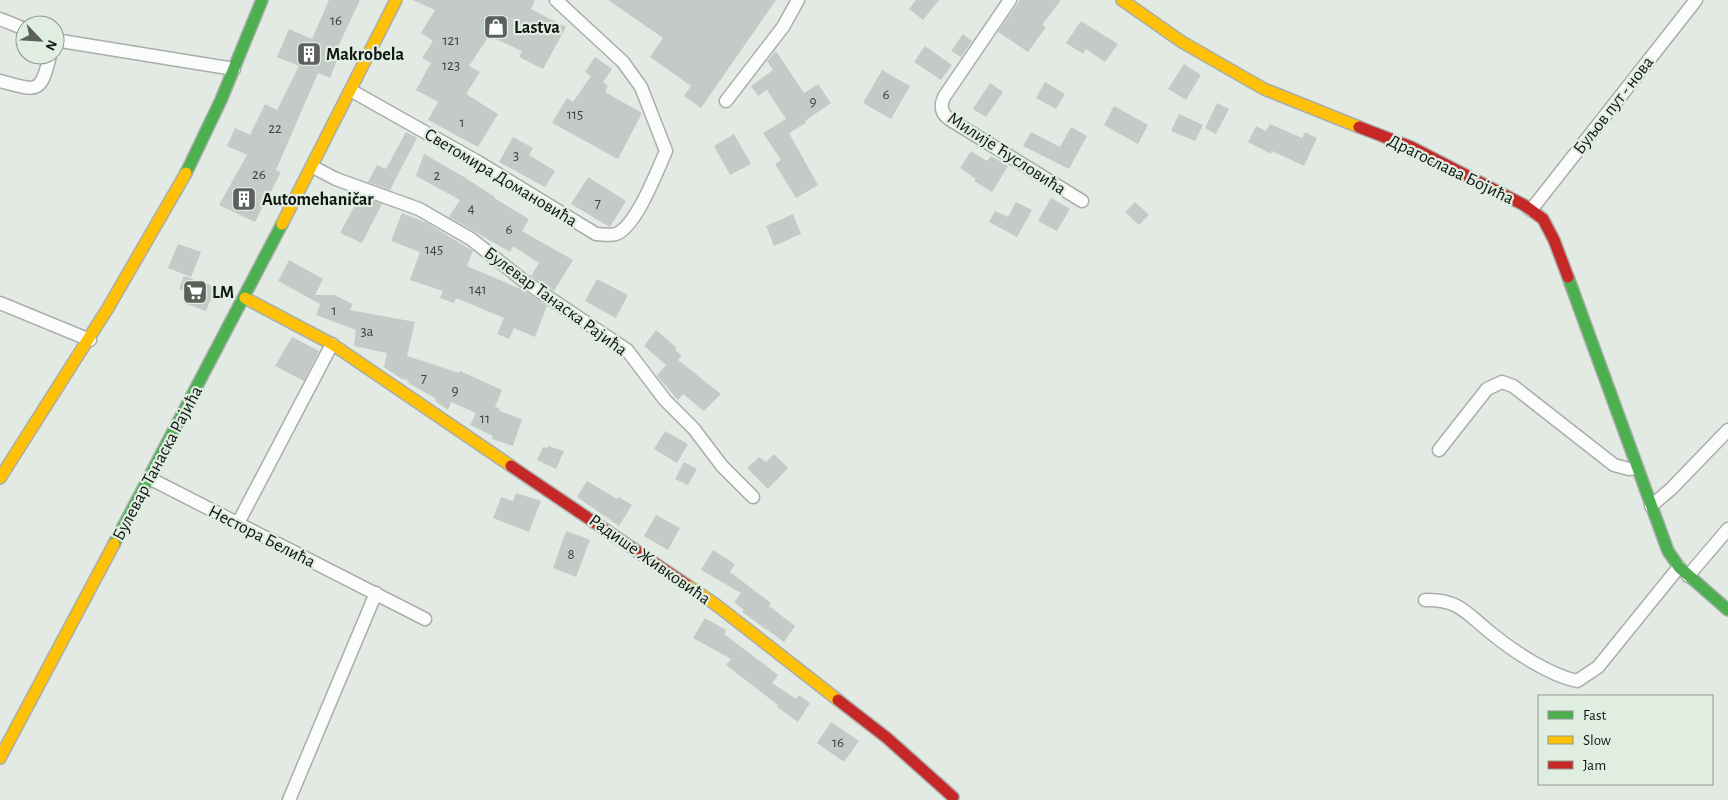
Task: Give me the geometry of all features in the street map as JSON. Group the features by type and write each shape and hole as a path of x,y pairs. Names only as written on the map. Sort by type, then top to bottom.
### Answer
{"street":[{"path":"0,478 90,340 138,260 202,141 262,0"},
{"name":"Булевар Танаска Рајића","path":"0,758 246,298 352,91 396,0"},
{"name":"Светомира Домановића","path":"352,91 478,162 596,234 615,235 623,230 643,204 666,151 641,86 623,62 556,0"},
{"path":"726,101 783,27 798,0"},
{"name":"Милије Ћусловића","path":"1010,0 944,97 942,102 943,112 949,119 1082,201"},
{"name":"Драгослава Бојића","path":"1122,0 1182,42 1264,89 1411,147 1531,210 1542,219 1554,240 1668,551 1684,571 1728,609"},
{"name":"Буљов пут - нова","path":"1531,210 1696,0"},
{"path":"0,19 15,25"},
{"path":"65,42 234,69"},
{"path":"0,81 28,88 38,86 44,79 48,65"},
{"name":"Булевар Танаска Рајића","path":"312,166 351,185 419,209 454,229 471,239 524,281 627,350 665,400 694,428 722,466 753,497"},
{"name":"Радише Живковића","path":"246,298 332,344 715,604 887,738 953,797"},
{"path":"0,303 90,340"},
{"path":"238,523 332,344"},
{"path":"1439,450 1487,388 1502,382 1513,386 1614,465 1629,469 1637,468"},
{"path":"1651,506 1671,490 1728,430"},
{"name":"Нестора Белића","path":"149,478 425,620"},
{"path":"1425,600 1443,599 1461,607 1492,634 1559,677 1577,681 1598,667 1684,571 1728,530"},
{"path":"289,800 376,594"}],"building":[{"path":"329,0 360,0 337,49 341,50 330,78 318,73 276,170 281,172 255,222 219,205 247,155 227,146 235,128 250,135 265,104 277,110 299,66 277,57 289,29 312,39"},
{"path":"413,0 535,0 531,9 566,27 543,69 519,57 522,51 489,36 469,66 480,72 466,94 498,114 478,147 428,120 438,102 416,90 431,63 422,58 433,41 421,33 435,10"},
{"path":"608,0 776,0 701,108 684,96 691,86 650,57 663,38"},
{"path":"916,0 939,0 923,20 909,9"},
{"path":"1020,0 1061,0 1042,25 1046,27 1028,52 998,32"},
{"path":"1081,21 1118,44 1105,62 1086,49 1083,54 1066,43"},
{"path":"963,34 972,41 961,57 951,51"},
{"path":"925,46 952,65 941,80 914,62"},
{"path":"776,51 804,93 818,84 831,103 805,121 806,123 789,133 818,185 796,198 775,164 781,160 763,133 786,119 767,90 758,96 751,86 773,70 767,61"},
{"path":"595,57 612,69 603,82 608,86 605,92 642,113 618,159 552,123 567,98 573,102 591,76 585,72"},
{"path":"1184,64 1201,75 1186,100 1168,89"},
{"path":"882,70 910,86 891,119 863,103"},
{"path":"1045,82 1065,94 1056,109 1036,98"},
{"path":"990,83 1003,92 986,117 973,109"},
{"path":"1217,103 1229,109 1216,134 1205,128"},
{"path":"1114,106 1148,125 1138,144 1104,125"},
{"path":"1179,114 1203,125 1195,141 1171,131"},
{"path":"1270,124 1302,138 1305,132 1317,138 1304,166 1272,151 1271,154 1248,142 1256,126 1266,131"},
{"path":"1071,127 1087,136 1069,169 1023,146 1031,132 1060,147"},
{"path":"406,132 417,138 390,190 368,182 377,165 386,169"},
{"path":"734,134 751,164 730,175 714,146"},
{"path":"513,137 533,148 529,155 555,171 545,187 499,162"},
{"path":"971,151 987,161 991,156 1008,166 992,192 974,181 976,179 960,168"},
{"path":"424,154 529,219 522,231 573,260 554,291 531,276 539,263 513,246 510,252 449,217 460,200 416,176"},
{"path":"588,177 626,201 610,227 571,204"},
{"path":"360,196 382,204 362,243 340,233"},
{"path":"1051,198 1070,209 1057,231 1038,221"},
{"path":"1016,202 1032,210 1017,237 989,222 995,211 1008,217"},
{"path":"1135,202 1149,215 1139,225 1125,212"},
{"path":"402,213 427,223 473,251 467,266 523,290 547,306 535,337 514,328 509,339 497,334 504,318 456,298 454,303 440,298 443,291 410,280 420,252 391,241"},
{"path":"793,214 801,234 774,246 766,226"},
{"path":"178,244 201,252 191,277 168,268"},
{"path":"289,260 323,279 315,295 334,295 353,304 350,310 415,322 407,356 459,373 460,371 502,390 495,407 500,409 499,411 522,419 513,446 492,439 493,436 470,425 476,413 451,402 448,410 435,401 436,399 407,382 408,380 402,379 384,367 387,353 354,346 356,330 316,315 320,304 278,281"},
{"path":"184,276 216,287 206,311 184,303 189,292 179,289"},
{"path":"597,279 628,295 616,318 585,301"},
{"path":"656,330 677,348 675,350 682,356 678,360 721,394 704,411 683,394 678,400 657,376 666,365 644,346"},
{"path":"292,337 319,351 304,381 275,366"},
{"path":"665,431 688,444 677,463 654,449"},
{"path":"548,446 564,451 556,469 537,460 543,447 547,448"},
{"path":"774,454 788,468 768,489 747,468 759,457 766,462"},
{"path":"684,462 697,469 688,485 675,479"},
{"path":"587,481 617,499 619,497 632,505 619,526 577,497"},
{"path":"516,493 541,501 529,532 493,518 501,497 513,501"},
{"path":"656,515 680,528 668,550 644,536"},
{"path":"566,531 590,540 576,577 553,568"},
{"path":"713,550 735,564 730,572 771,603 769,606 795,626 784,642 742,612 744,610 734,602 741,593 701,570"},
{"path":"705,618 726,630 724,634 778,675 772,683 796,699 799,695 810,703 798,722 726,665 731,659 693,638"},
{"path":"831,722 859,741 844,762 817,743"}],"traffic: fast":[{"path":"186,173 221,100 262,0"},
{"path":"114,544 282,224"},
{"path":"1568,277 1668,551 1679,567 1728,610"}],"traffic: slow":[{"path":"282,224 396,0"},
{"path":"1122,0 1182,42 1264,89 1359,127"},
{"path":"0,478 108,308 186,173"},
{"path":"245,298 332,344 511,466"},
{"path":"0,758 114,544"},
{"path":"687,585 715,604 838,700"}],"traffic: jam":[{"path":"1359,127 1411,147 1524,205 1543,219 1554,240 1568,277"},
{"path":"511,466 687,585"},
{"path":"838,700 887,738 953,797"}],"place":[{"name":"Lastva","path":"496,27"},
{"name":"Makrobela","path":"309,54"},
{"name":"Automehaničar","path":"244,199"},
{"name":"LM","path":"195,292"}]}
